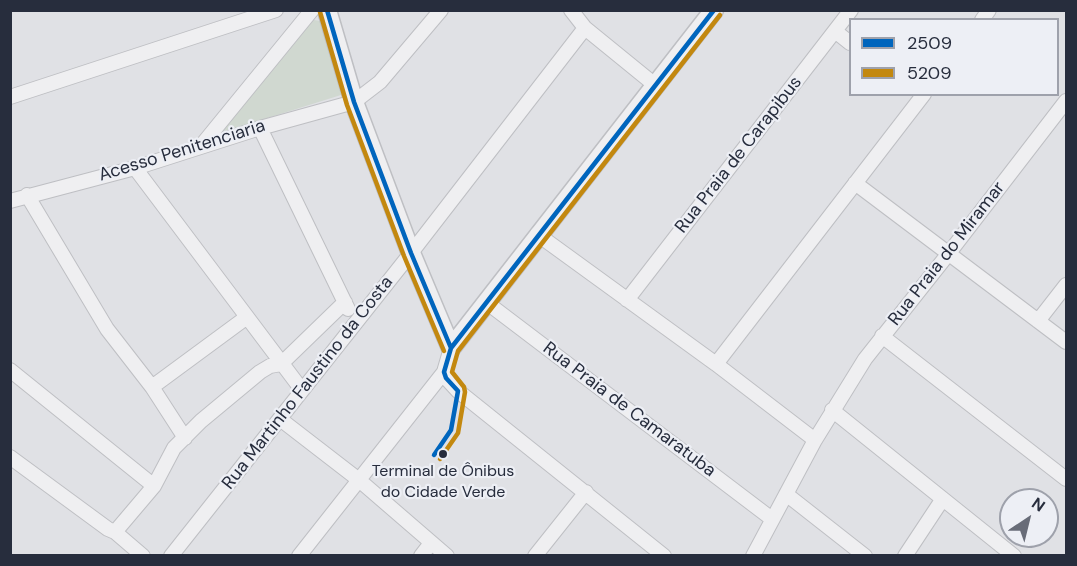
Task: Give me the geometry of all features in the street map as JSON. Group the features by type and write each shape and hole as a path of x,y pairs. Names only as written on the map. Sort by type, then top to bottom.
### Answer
{"street":[{"path":"10,98 276,10"},
{"path":"354,102 380,82 441,10"},
{"path":"571,10 585,28 655,85"},
{"path":"299,555 444,372 451,348 537,234 714,10"},
{"name":"Rua Praia de Carapibus","path":"627,300 851,10"},
{"path":"201,146 314,11 354,102 411,253 451,348"},
{"name":"Rua Martinho Faustino da Costa","path":"171,555 411,253 585,28"},
{"path":"835,31 849,43"},
{"path":"716,363 920,96"},
{"name":"Rua Praia do Miramar","path":"753,555 832,410 865,359 1066,101"},
{"name":"Acesso Penitenciaria","path":"10,201 135,168 260,128 354,102"},
{"path":"260,128 354,322"},
{"path":"135,168 302,390"},
{"path":"855,183 1066,342"},
{"path":"27,195 107,329 152,387 185,438"},
{"path":"537,234 716,363 815,440"},
{"path":"1038,321 1066,285"},
{"name":"Rua Martinho Faustino da Costa","path":"115,532 154,486 170,455 185,438 233,393 260,372 270,366 281,364 345,302"},
{"name":"Rua Praia de Camaratuba","path":"486,302 772,519"},
{"path":"152,387 246,317"},
{"path":"882,336 1066,479"},
{"path":"444,372 446,378 458,391 586,492 658,554"},
{"path":"11,373 154,486"},
{"path":"832,410 942,500 1014,555"},
{"path":"280,418 359,480 447,555"},
{"path":"10,457 115,532 143,555"},
{"path":"535,555 586,492"},
{"path":"786,494 865,555"},
{"path":"905,555 942,500"},
{"path":"422,555 431,543"}],"shaded area":[{"path":"314,20 321,21 341,95 223,132 222,130"}],"transit line":[{"name":"2509","path":"327,10 354,102 411,253 451,348"},
{"name":"2509","path":"434,455 451,430 458,391 446,378 444,372 451,348 714,10"},
{"name":"5209","path":"320,12 347,105 404,256 444,351"},
{"name":"5209","path":"440,459 458,433 465,392 464,387 452,372 458,351 720,15"}],"place":[{"name":"Terminal de Ônibus do Cidade Verde","path":"443,454"}]}
